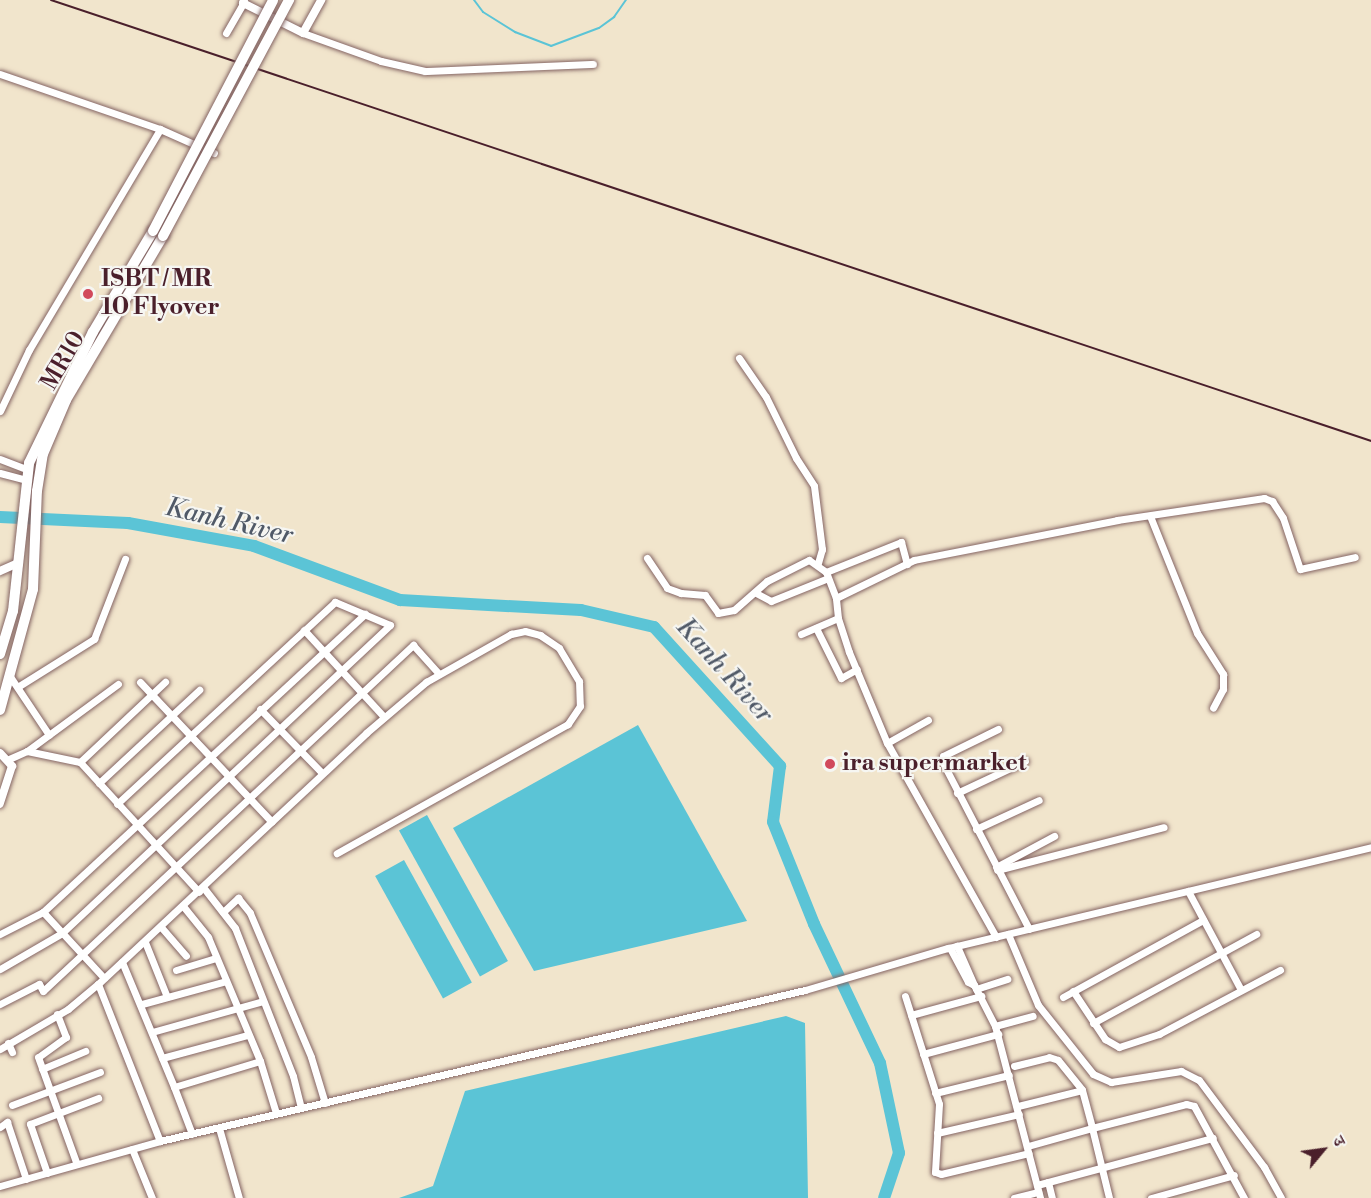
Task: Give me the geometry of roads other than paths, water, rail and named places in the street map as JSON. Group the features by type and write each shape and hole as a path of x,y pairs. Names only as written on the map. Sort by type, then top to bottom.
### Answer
{"main road":[{"name":"MR10","path":"0,654 13,611 26,481 41,430 93,332 158,233 273,0"},
{"name":"MR10","path":"0,710 28,616 35,557 37,491 43,454 66,400 289,0"}],"street":[{"path":"303,33 321,0"},
{"path":"226,33 244,2 303,33 381,61 424,71 593,64"},
{"path":"0,74 160,129 214,153"},
{"path":"0,411 29,350 160,129"},
{"path":"739,358 766,397 796,458 814,486 822,549 818,563"},
{"path":"0,459 26,481"},
{"path":"0,473 26,481"},
{"path":"836,598 907,564 986,544 1264,498 1272,501 1283,518 1300,569 1355,557"},
{"path":"1150,516 1197,633 1223,674 1223,689 1213,708"},
{"path":"756,593 771,601 901,542 907,564"},
{"path":"0,571 19,557"},
{"path":"647,558 668,588 705,596 718,613 734,610 776,575 809,560 818,563 827,575 836,598 838,618 856,669 887,743 996,937"},
{"path":"19,686 94,639 125,559"},
{"path":"0,969 62,933 390,625 335,602 117,804"},
{"path":"0,934 43,912 364,614"},
{"path":"801,634 838,618"},
{"path":"816,628 841,678 856,669"},
{"path":"304,630 384,717"},
{"path":"0,1049 57,1014 98,984 201,890 322,773 384,717 439,674 511,634 525,631 559,648 579,681 580,706 568,724 337,853"},
{"path":"0,1004 39,984 43,991 413,645 439,674"},
{"path":"9,675 19,686 49,735"},
{"path":"140,682 272,822"},
{"path":"80,762 165,682"},
{"path":"9,759 27,751 118,684"},
{"path":"99,783 199,690"},
{"path":"260,709 322,773"},
{"path":"887,743 928,720"},
{"path":"998,729 943,756 943,767 1029,929"},
{"path":"27,751 80,762 175,867 223,912 235,928 293,1076 301,1108"},
{"path":"0,753 9,759 12,766 0,804"},
{"path":"957,793 1025,761"},
{"path":"976,829 1039,800"},
{"path":"996,868 1164,827"},
{"path":"996,868 1054,836"},
{"path":"0,1186 76,1162 160,1141 805,990 880,966 954,947 1371,847"},
{"path":"1188,891 1241,990"},
{"path":"223,912 238,898 250,913 311,1057 325,1103"},
{"path":"183,906 208,937 247,1035 260,1061 276,1113"},
{"path":"43,912 104,978"},
{"path":"1063,997 1203,920"},
{"path":"161,927 186,956"},
{"path":"1008,934 1038,1005 1093,1074 1111,1082 1181,1071 1199,1080 1264,1167 1281,1198"},
{"path":"1094,1023 1256,934"},
{"path":"145,942 167,997"},
{"path":"954,947 981,996 996,1030 1038,1192"},
{"path":"176,970 216,958"},
{"path":"122,962 142,1004 192,1134"},
{"path":"1073,991 1094,1023 1113,1046 1127,1046 1159,1034 1280,970"},
{"path":"975,987 1007,979"},
{"path":"142,1004 226,981"},
{"path":"98,984 160,1141"},
{"path":"905,996 935,1093 937,1174 1028,1149 1092,1128 1190,1104 1198,1109 1244,1198"},
{"path":"911,1015 981,996"},
{"path":"152,1032 262,1001"},
{"path":"57,1014 66,1037 38,1057 60,1112 76,1162"},
{"path":"923,1054 1033,1016"},
{"path":"162,1058 247,1035"},
{"path":"8,1043 12,1052"},
{"path":"42,1069 85,1051"},
{"path":"1014,1066 1052,1057 1082,1090 1109,1198"},
{"path":"174,1088 260,1061"},
{"path":"12,1105 100,1072"},
{"path":"935,1093 1009,1075"},
{"path":"937,1133 1082,1090"},
{"path":"47,1173 30,1124 98,1098"},
{"path":"0,1127 7,1122 26,1179"},
{"path":"219,1128 239,1198"},
{"path":"1014,1198 1038,1192 1048,1182 1214,1138"},
{"path":"132,1149 152,1198"},
{"path":"1151,1198 1234,1175"},
{"path":"1048,1182 1052,1198"}],"water":[{"path":"638,725 747,921 534,971 453,828"},
{"path":"427,815 508,961 480,977 399,831"},
{"path":"404,860 472,982 443,998 375,876"},
{"path":"786,1016 805,1023 808,1198 399,1198 433,1186 465,1091"}],"waterway":[{"path":"474,0 483,12 515,32 551,46 599,28 614,17 626,0"},
{"name":"Kanh River","path":"0,517 128,523 254,546 400,600 581,610 654,627 780,766 773,822 814,924 880,1063 899,1153 884,1198"}],"railway":[{"path":"51,0 1371,441"}],"place":[{"name":"ISBT / MR 10 Flyover","path":"88,294"},
{"name":"ira supermarket","path":"830,764"}]}
